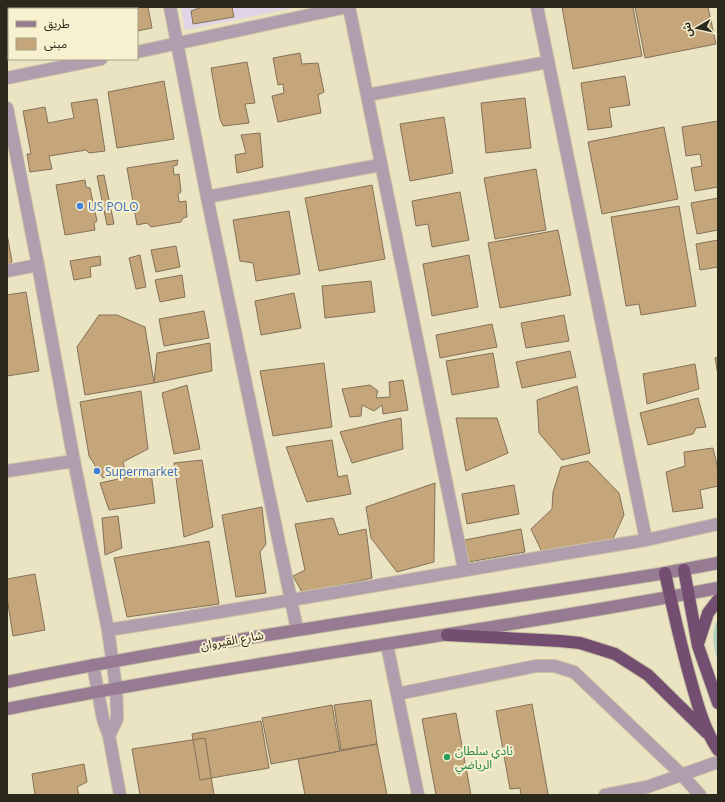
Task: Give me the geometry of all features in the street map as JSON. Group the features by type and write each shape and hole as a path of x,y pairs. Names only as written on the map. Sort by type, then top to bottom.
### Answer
{"highway":[{"path":"684,570 698,646 718,703"},
{"path":"666,573 670,597 687,668 707,733"},
{"path":"698,646 708,613 718,600"},
{"path":"447,635 580,643 615,654 648,675 707,733 718,750"}],"main road":[{"name":"شارع القيروان","path":"7,682 112,661 297,629 459,606 666,573 718,563"},
{"path":"7,709 116,687 387,645 718,588"}],"street":[{"path":"170,7 207,197 297,629"},
{"path":"138,52 348,7 464,569"},
{"path":"537,7 646,540"},
{"path":"7,78 96,60"},
{"path":"367,95 548,62"},
{"path":"7,108 74,461 108,630 116,687 117,719 109,736"},
{"path":"207,197 380,165"},
{"path":"7,271 38,265"},
{"path":"7,472 74,461"},
{"path":"108,630 291,601 464,569 646,540 718,524"},
{"path":"387,645 418,795"},
{"path":"93,665 103,719 109,736 120,795"},
{"path":"397,694 536,666 554,666 574,672 682,775 700,795"},
{"path":"605,795 648,791 682,775 718,762"}],"shaded area":[{"path":"181,7 298,7 185,30"}],"green space":[{"path":"718,618 718,663 713,635"}],"building":[{"path":"10,7 71,7 71,8"},
{"path":"148,7 152,28 138,31 138,8 87,8"},
{"path":"202,7 232,7 234,17 193,24 191,11"},
{"path":"562,7 633,7 642,56 573,69"},
{"path":"635,7 708,7 716,44 645,58"},
{"path":"300,53 302,64 318,63 324,92 318,95 321,113 278,122 272,96 284,93 283,84 278,85 273,58"},
{"path":"247,62 255,103 245,104 249,123 223,126 220,119 211,68"},
{"path":"625,76 630,105 609,108 612,127 588,130 581,83"},
{"path":"164,81 174,139 117,148 108,92"},
{"path":"525,98 531,148 486,153 481,103"},
{"path":"97,99 105,151 89,153 86,150 49,156 52,169 30,172 27,154 31,154 23,111 45,107 48,123 74,118 71,103"},
{"path":"444,117 453,173 410,181 400,124"},
{"path":"718,121 718,187 695,191 691,168 702,166 700,154 686,156 682,127"},
{"path":"664,127 678,199 602,214 588,142"},
{"path":"260,133 263,167 237,173 235,155 246,153 241,135"},
{"path":"178,160 177,165 173,166 174,175 179,174 181,192 178,194 179,202 186,201 187,217 183,218 181,222 151,227 147,223 137,225 127,168"},
{"path":"536,169 546,230 495,239 484,178"},
{"path":"104,175 114,224 107,225 97,176"},
{"path":"85,180 86,187 90,188 97,221 94,223 95,230 65,235 56,185"},
{"path":"372,185 385,259 319,271 305,198"},
{"path":"460,192 469,240 432,247 428,224 416,226 412,201"},
{"path":"718,198 718,230 697,234 691,203"},
{"path":"679,206 696,306 641,315 639,304 626,306 611,217"},
{"path":"289,211 300,274 256,281 253,263 240,261 233,220"},
{"path":"558,230 571,295 500,308 488,243"},
{"path":"7,234 12,261 7,271"},
{"path":"718,240 718,267 700,270 696,244"},
{"path":"176,246 180,267 156,272 151,250"},
{"path":"140,255 146,287 136,289 129,258"},
{"path":"469,255 478,307 432,316 423,264"},
{"path":"100,256 101,265 90,267 91,277 74,280 70,261"},
{"path":"182,275 185,297 160,302 155,280"},
{"path":"371,281 375,312 325,318 322,286"},
{"path":"26,292 39,371 7,376 7,295"},
{"path":"294,293 301,328 261,335 255,301"},
{"path":"204,311 209,338 164,346 159,319"},
{"path":"99,315 117,315 145,327 154,383 85,395 77,347"},
{"path":"564,315 569,341 526,348 521,323"},
{"path":"492,324 497,347 440,358 436,335"},
{"path":"210,343 212,371 154,383 157,353"},
{"path":"570,351 576,377 522,388 516,362"},
{"path":"493,353 499,387 452,395 446,361"},
{"path":"718,357 718,375 715,358"},
{"path":"324,363 332,427 273,436 260,371"},
{"path":"695,364 699,389 647,404 643,374"},
{"path":"403,380 408,410 383,414 382,405 374,411 362,405 361,416 350,417 342,389 370,385 378,391 376,398 390,397 389,382"},
{"path":"187,385 200,449 174,454 162,393"},
{"path":"577,386 590,453 562,460 539,433 537,400"},
{"path":"141,391 148,449 123,462 125,470 103,478 89,456 80,402"},
{"path":"698,398 706,427 696,428 693,434 648,445 640,413"},
{"path":"401,418 403,449 352,463 340,432"},
{"path":"456,418 497,418 508,453 466,471"},
{"path":"332,440 338,477 347,475 351,494 307,502 286,447"},
{"path":"713,448 718,469 718,486 700,490 703,508 673,512 666,472 685,466 684,452"},
{"path":"202,460 213,527 184,537 174,463"},
{"path":"588,461 619,493 624,515 611,543 542,552 531,529 552,509 553,492 561,467"},
{"path":"151,472 155,503 109,510 100,483"},
{"path":"435,483 434,562 397,572 371,538 366,507"},
{"path":"514,485 519,514 467,524 462,494"},
{"path":"262,507 266,544 260,552 266,593 236,597 222,515"},
{"path":"118,516 122,548 105,555 102,518"},
{"path":"333,518 339,535 366,529 372,578 303,594 293,576 305,570 295,524"},
{"path":"521,529 525,552 469,562 465,540"},
{"path":"209,541 219,604 127,617 114,558"},
{"path":"35,574 45,630 13,636 7,598 7,579"},
{"path":"371,700 377,744 341,750 334,705"},
{"path":"532,704 548,794 545,795 521,795 520,788 510,789 496,711"},
{"path":"332,705 340,751 271,764 262,718"},
{"name":"نادي سلطان الرياضي","path":"456,713 471,795 436,795 422,719"},
{"path":"261,721 269,768 200,780 192,734"},
{"path":"205,738 214,795 140,795 132,749"},
{"path":"377,744 387,795 305,795 298,759"},
{"path":"84,764 87,782 77,787 79,795 35,795 32,774"}],"place":[{"name":"US POLO","path":"80,206"},
{"name":"Supermarket","path":"97,471"},
{"name":"نادي سلطان الرياضي","path":"447,757"}]}
